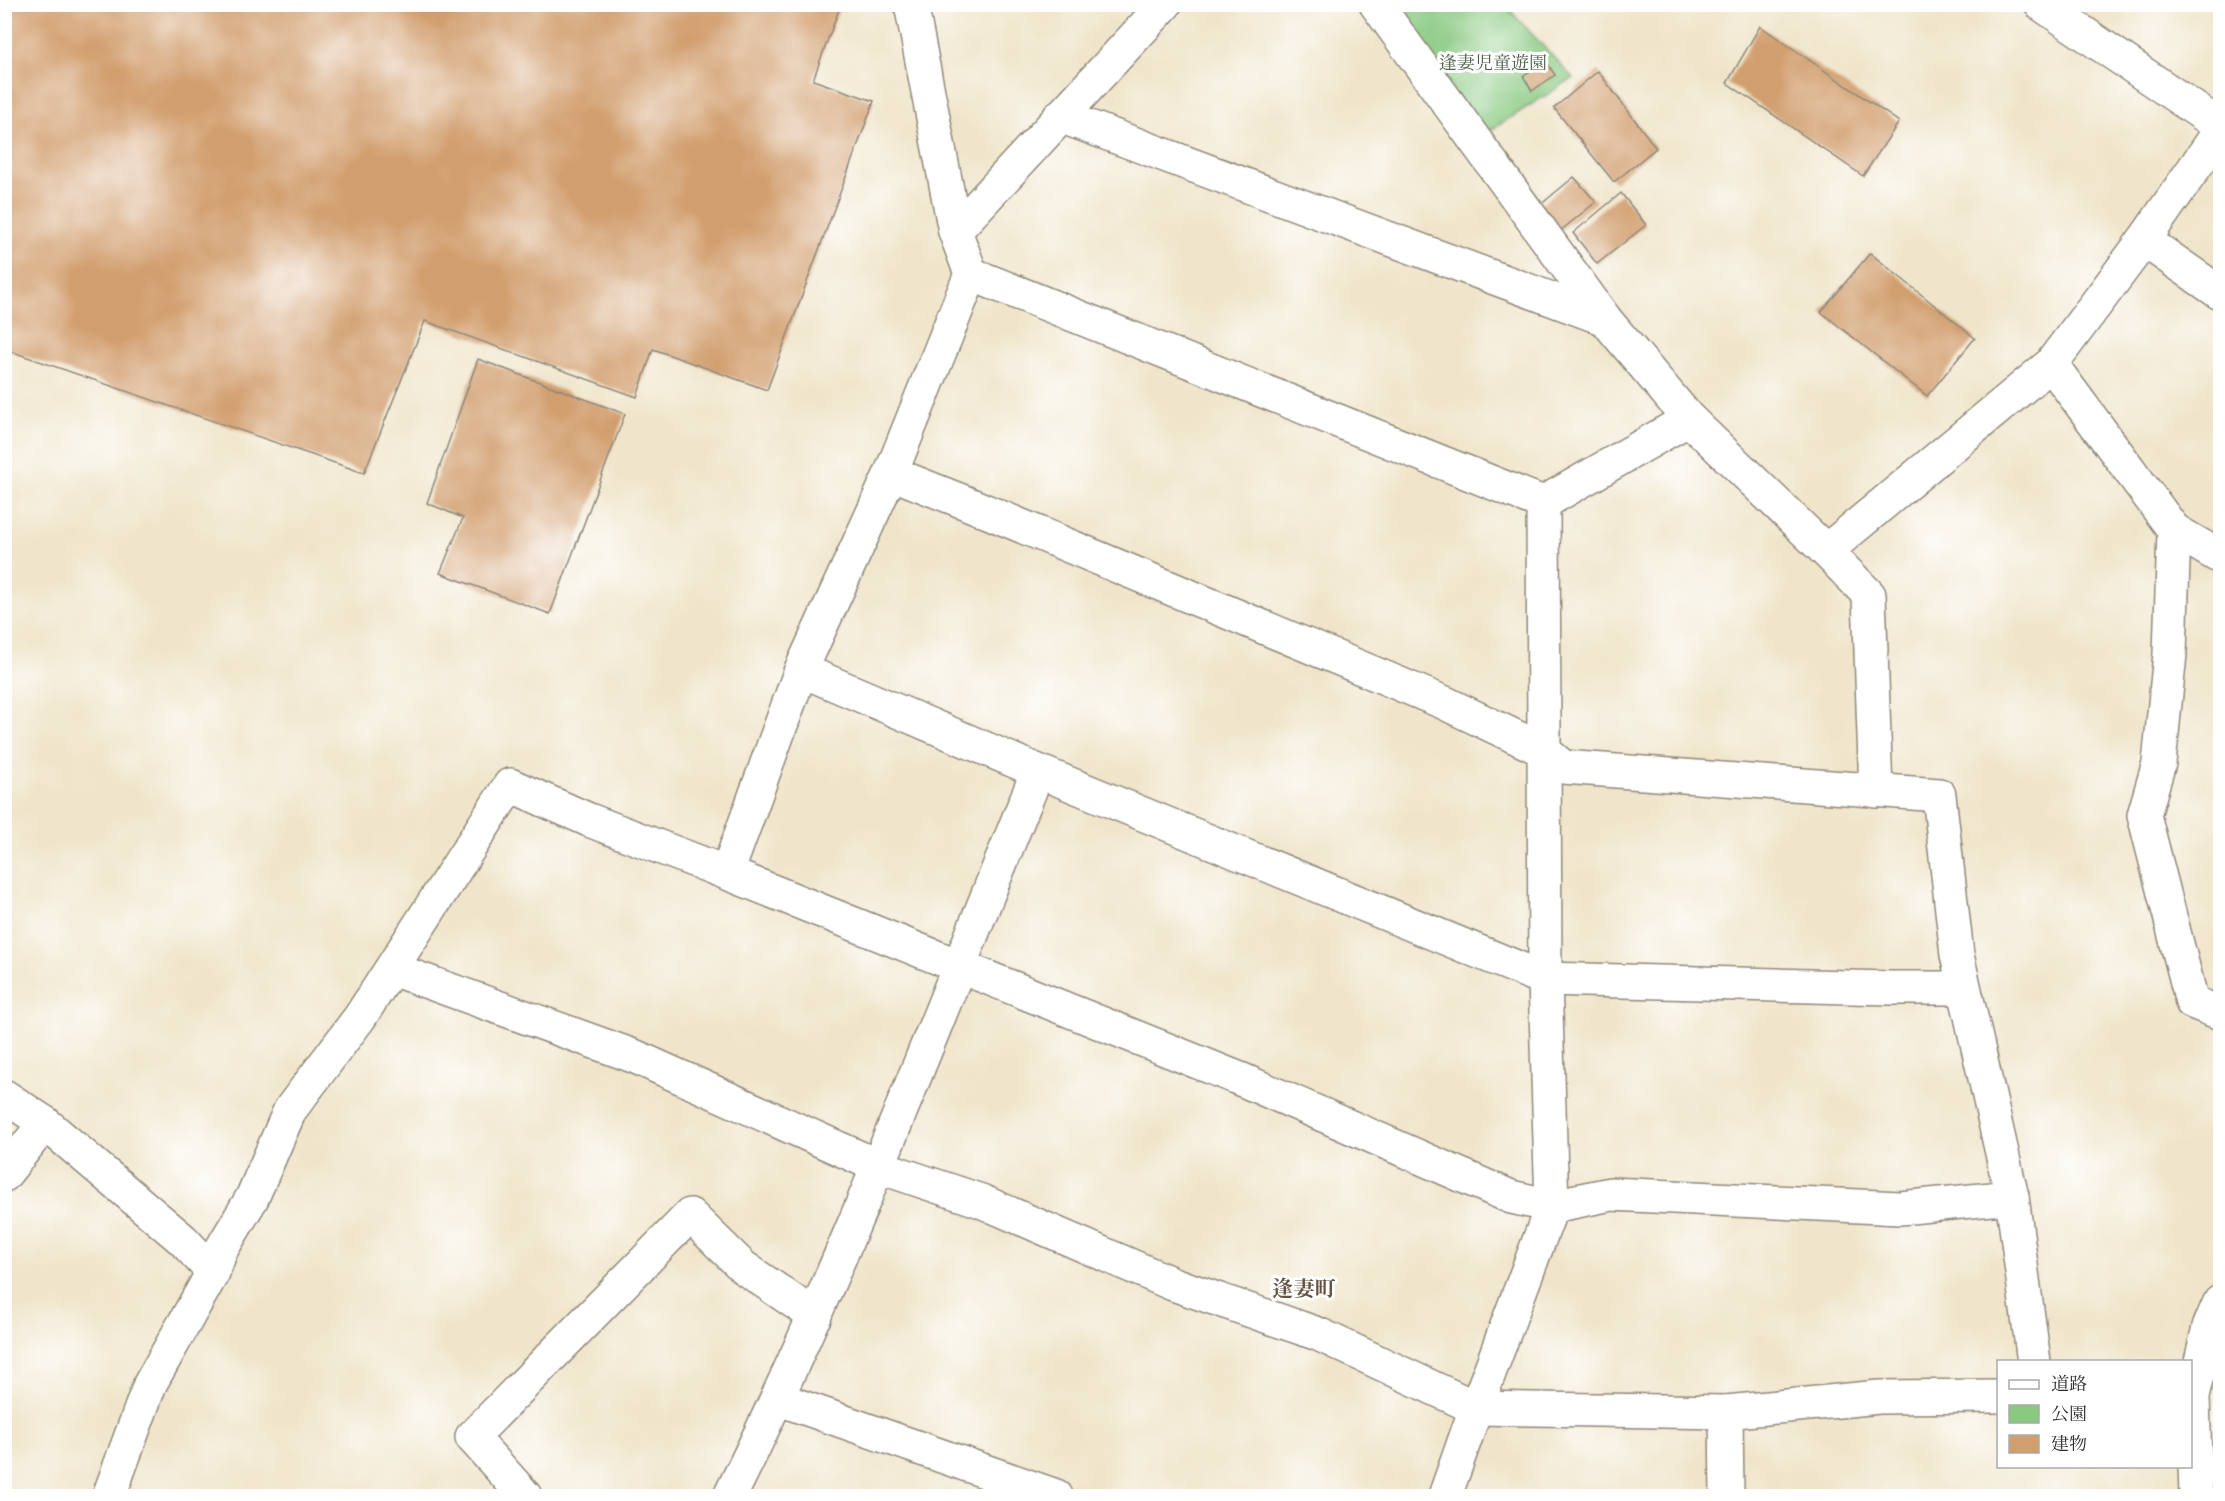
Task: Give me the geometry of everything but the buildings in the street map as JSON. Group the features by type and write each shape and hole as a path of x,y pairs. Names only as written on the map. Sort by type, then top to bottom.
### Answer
{"street":[{"path":"727,873 801,670 891,473 971,274 955,231 911,4"},
{"path":"955,231 1165,4"},
{"path":"1376,4 1605,319 1689,420 1869,595 1876,791"},
{"path":"2041,4 2220,126"},
{"path":"1060,116 1605,319"},
{"path":"1826,551 2051,364 2144,240 2220,131"},
{"path":"2144,240 2220,293"},
{"path":"971,274 1543,503"},
{"path":"2051,364 2174,530 2220,557"},
{"path":"1543,503 1689,420"},
{"path":"891,473 964,501 1423,694 1543,750 1563,767 1939,795 1957,956 2012,1197 2034,1360"},
{"path":"1445,1497 1552,1206 1545,979 1543,503"},
{"path":"2174,530 2170,654 2159,763 2144,816 2192,1002 2220,1013"},
{"path":"801,670 1038,771 1545,979 1964,988"},
{"path":"730,1497 779,1399 880,1167 958,966 1038,771"},
{"path":"109,1497 150,1384 213,1272 221,1250 252,1198 290,1110 360,1017 510,785 589,820 1245,1081 1511,1197 1552,1206 1611,1194 1900,1208 2012,1197"},
{"path":"392,969 636,1057 880,1167 981,1201 1173,1284 1318,1334 1476,1408 1726,1412 1879,1397 1997,1396"},
{"path":"4,1096 45,1123 183,1240 213,1272"},
{"path":"4,1175 45,1123"},
{"path":"525,1497 472,1437 690,1215 743,1267 815,1316"},
{"path":"2196,1497 2193,1396 2209,1327 2220,1302"},
{"path":"779,1399 1056,1497"},
{"path":"1726,1412 1727,1497"}],"green space":[{"name":"逢妻児童遊園","path":"1391,5 1505,5 1573,78 1483,135"}],"district":[{"name":"逢妻町","path":"1304,1289"}]}
